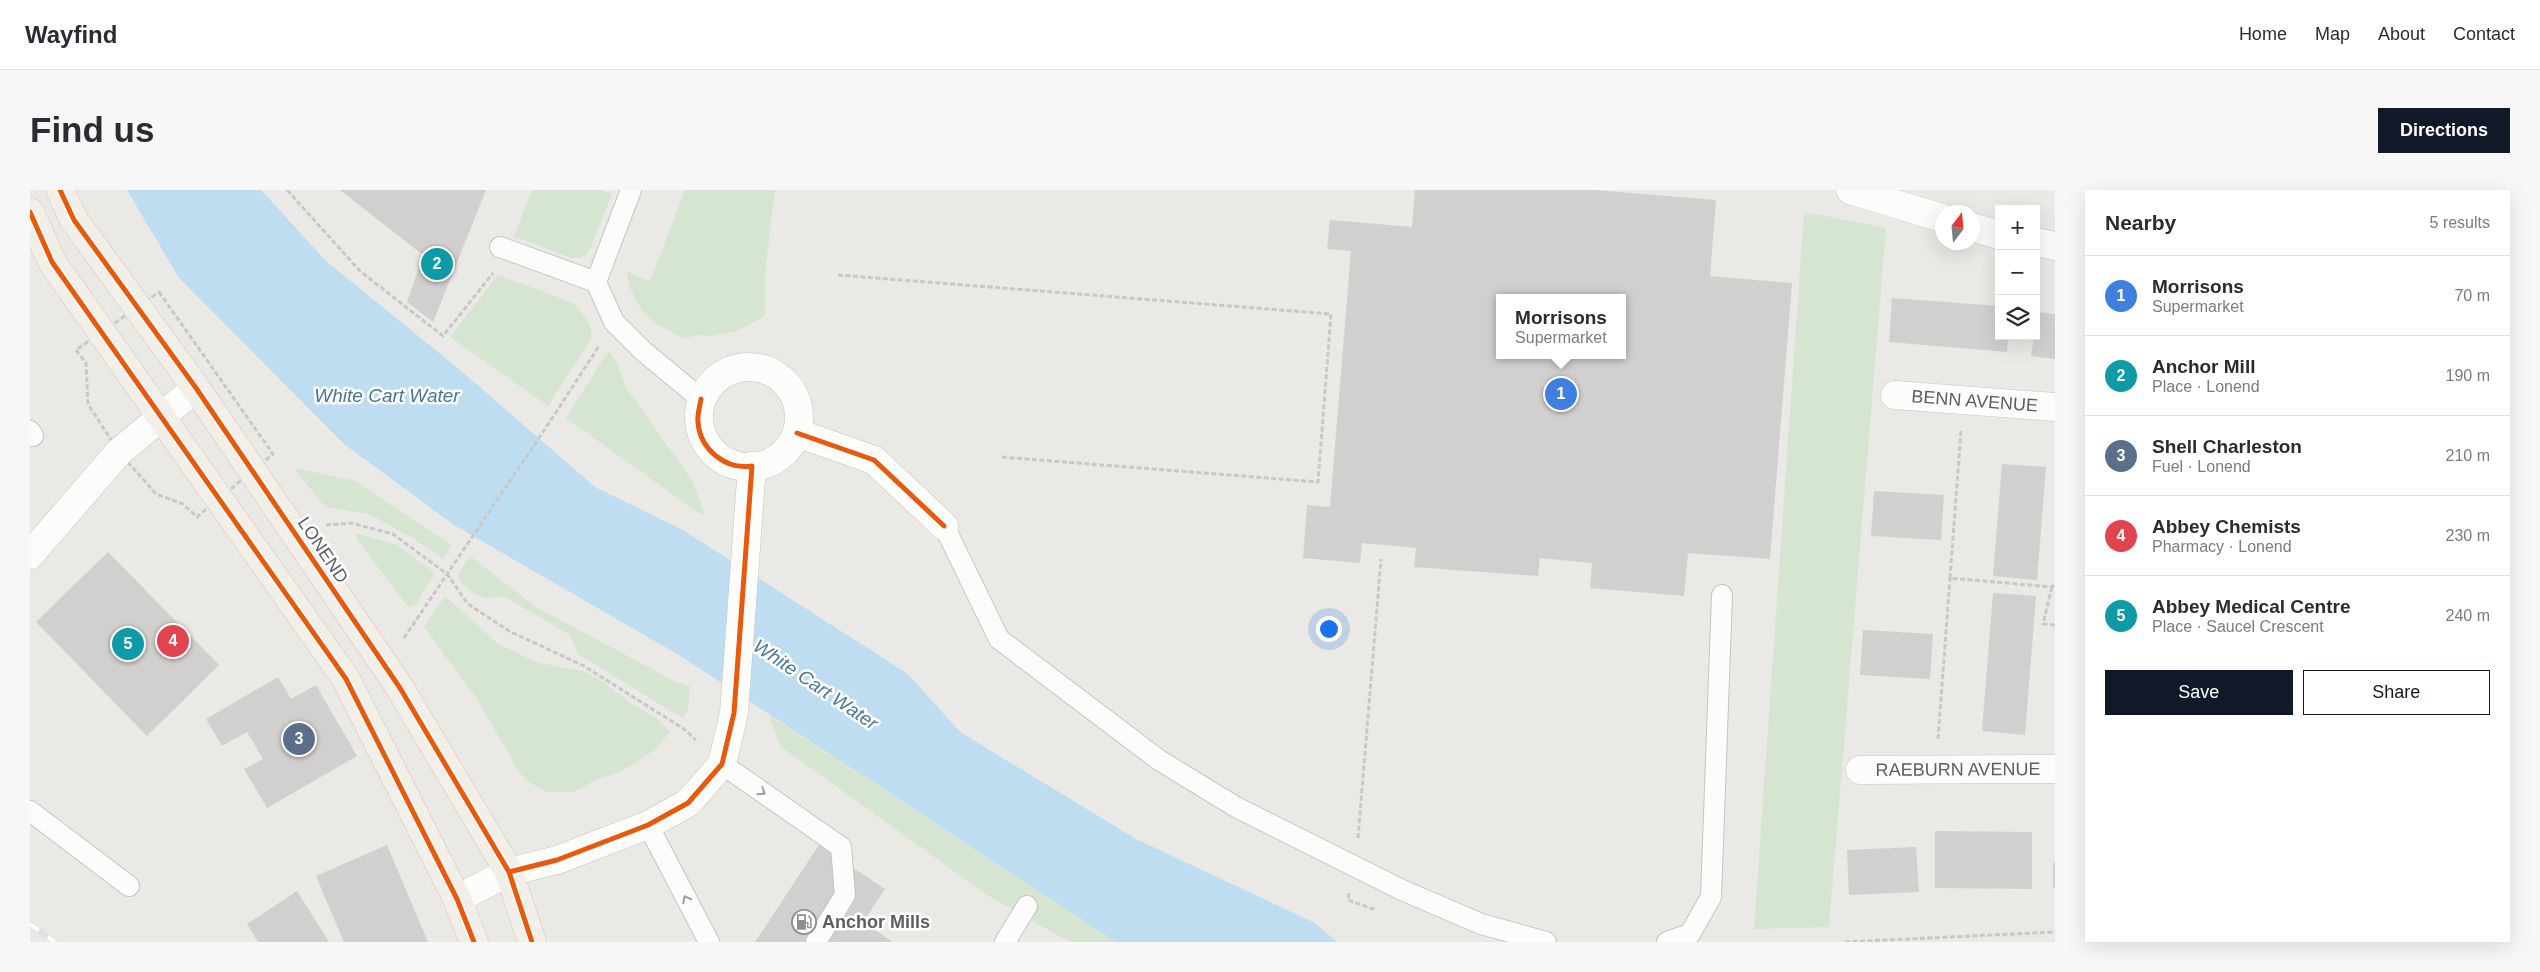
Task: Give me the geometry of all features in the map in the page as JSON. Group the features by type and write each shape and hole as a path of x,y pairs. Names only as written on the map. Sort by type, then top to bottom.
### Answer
{"main road":[{"name":"LONEND","path":"60,190 74,220 196,388 386,666 509,872 532,942"},
{"path":"30,212 52,262 346,679 457,899 474,942"}],"street":[{"path":"1850,190 1935,216"},
{"path":"1980,229 1995,234"},
{"path":"2040,243 2055,246"},
{"path":"753,367 770,372 783,379 794,393 799,410 797,433 789,449 776,461 752,476 741,468 724,462 713,453 702,439 698,422 701,399 710,384 724,373 736,368 753,367"},
{"path":"30,555 119,452 196,388"},
{"name":"BENN AVENUE","path":"1894,395 2055,407"},
{"path":"797,433 874,460 944,526"},
{"path":"457,899 509,872 557,860 648,825 688,803 722,764 734,713 752,476"},
{"name":"RAEBURN AVENUE","path":"1860,770 2055,769"}],"lane":[{"path":"631,190 596,282 614,322 643,351 701,399"},
{"path":"500,247 596,282"},
{"path":"944,526 999,639 1158,760 1236,807 1355,868 1481,924 1546,942"},
{"path":"1667,942 1690,934 1711,897 1722,595"},
{"path":"722,764 841,847 845,895 816,942"},
{"path":"30,811 129,886"},
{"path":"648,825 708,942"},
{"path":"1005,942 1027,906"}],"path":[{"path":"287,190 360,270 443,336 497,268"},
{"path":"838,275 1331,314 1318,482 1002,457"},
{"path":"386,666 553,417 614,322"},
{"path":"1935,770 1963,400"},
{"path":"291,527 351,523 393,534 447,574 468,604 509,631 584,666 684,729 722,764"},
{"path":"1381,559 1355,868 1348,900 1383,913"},
{"path":"1950,578 2053,586 2043,624 2055,625"},
{"path":"1846,942 2055,932"}],"green space":[{"path":"532,190 601,190 612,194 590,249 582,258 571,258 514,236"},
{"path":"685,190 775,190 765,273 765,316 739,330 713,336 696,335 684,339 654,323 642,311 629,286 627,272 650,281"},
{"path":"1804,212 1886,228 1829,927 1754,929"},
{"path":"498,275 571,302 583,314 591,328 591,339 548,406 450,337"},
{"path":"610,353 617,363 625,386 692,480 704,512 703,516 566,418 605,356"},
{"path":"294,468 356,481 451,545 443,559 409,536 369,514 325,507"},
{"path":"355,533 395,544 435,573 416,604 408,607 358,541"},
{"path":"470,556 536,607 678,683 690,686 688,710 682,718 578,654 570,635 505,597 486,598 476,595 462,584 457,576"},
{"path":"445,596 498,644 539,663 583,671 603,682 632,704 658,719 670,732 654,750 634,764 572,792 547,792 527,781 520,773 475,696 424,627"},
{"path":"769,715 1116,942 1070,942 987,895 780,746"}],"water":[{"name":"White Cart Water","path":"127,190 261,190 326,261 460,370 595,487 683,530 908,674 960,732 1136,839 1315,923 1337,942 1116,942 679,655 454,525 344,444 179,278"}],"building":[{"path":"340,190 486,190 433,322 407,302 423,255"},
{"path":"1415,190 1594,190 1716,200 1710,276 1792,283 1770,559 1688,553 1684,596 1590,588 1592,563 1540,558 1538,576 1414,567 1416,548 1362,543 1360,563 1303,558 1307,505 1330,507 1351,251 1327,249 1330,220 1412,227"},
{"path":"1892,298 1995,306 1995,340 2008,340 2007,352 1889,342"},
{"path":"2040,312 2055,314 2055,359 2031,356 2033,340 2040,340"},
{"path":"2002,464 2046,467 2037,580 1993,576"},
{"path":"1874,491 1944,495 1941,540 1871,536"},
{"path":"108,552 219,665 147,736 36,622"},
{"path":"1993,593 2036,596 2025,735 1982,731"},
{"path":"1863,630 1933,634 1930,679 1860,675"},
{"path":"278,677 291,699 316,685 357,756 267,808 244,769 263,759 247,732 222,746 206,719"},
{"path":"1935,831 2032,832 2032,889 1935,888"},
{"path":"387,845 428,942 344,942 316,876"},
{"path":"819,845 885,889 863,922 893,942 755,942"},
{"path":"1916,847 1919,892 1849,895 1847,850"},
{"path":"2053,863 2055,863 2055,888 2053,888"},
{"path":"297,891 329,942 258,942 247,924"}],"railway":[{"path":"30,924 55,942"}],"cycle path":[{"path":"60,190 74,220 196,388 400,688 509,872 532,942"},
{"path":"30,212 52,262 346,679 457,899 474,942"},
{"path":"509,872 557,860 648,825 688,803 722,764 734,713 752,466 733,465 716,456 709,449 700,432 698,422 701,399"},
{"path":"797,433 874,460 944,526"}],"place":[{"name":"Anchor Mill","path":"437,264"},
{"name":"Morrisons","path":"1561,394"},
{"name":"Abbey Chemists","path":"173,641"},
{"name":"Abbey Medical Centre","path":"128,644"},
{"name":"Shell Charleston","path":"299,739"},
{"name":"Anchor Mills","path":"804,922"}]}
